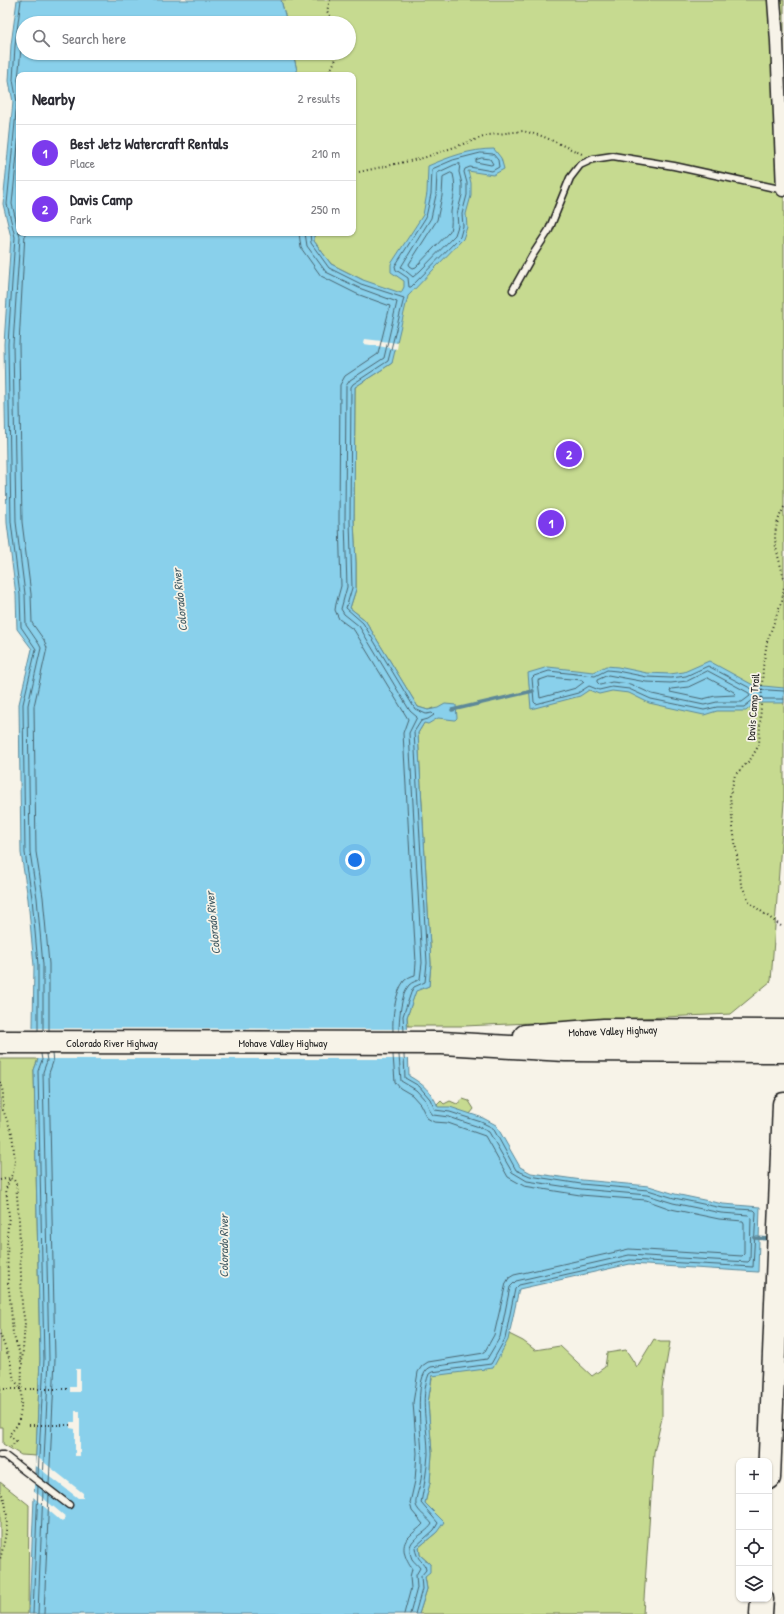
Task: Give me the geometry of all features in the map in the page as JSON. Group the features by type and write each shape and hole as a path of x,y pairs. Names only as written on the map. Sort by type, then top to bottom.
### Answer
{"highway":[{"name":"Mohave Valley Highway","path":"442,1043 604,1030 784,1031"},
{"name":"Colorado River Highway","path":"1,1043 221,1043"},
{"name":"Mohave Valley Highway","path":"221,1043 442,1043 565,1050 784,1051"},
{"path":"770,1458 784,1104"},
{"path":"761,1614 762,1602"}],"street":[{"path":"774,0 778,49 784,190"}],"lane":[{"path":"513,290 532,256 549,230 570,178 580,165 593,159 613,156 674,166 784,190"},
{"path":"0,1455 4,1455 69,1505"}],"path":[{"path":"330,0 327,11 330,16"},
{"path":"330,72 336,60"},
{"path":"359,172 423,158 489,135 523,131 542,136 593,159"},
{"path":"784,507 776,522 774,542 784,579"},
{"name":"Davis Camp Trail","path":"781,926 750,904 741,884 730,796 735,775 750,760 759,745 762,712 763,667 767,642 782,600 784,586"},
{"path":"0,1082 3,1110 12,1133 15,1161 13,1174 6,1189 9,1216 7,1236 8,1290 13,1334 22,1363"},
{"path":"0,1180 10,1178 14,1180 16,1184 19,1219 20,1268 25,1323 21,1410 18,1424 8,1435 16,1441 11,1447"},
{"path":"0,1334 10,1360 14,1380 22,1389"},
{"path":"0,1389 22,1389"},
{"path":"26,1389 70,1389"},
{"path":"29,1425 70,1425"},
{"path":"0,1491 4,1497 6,1517 4,1543 0,1559"}],"green space":[{"path":"281,0 784,0 784,802 771,981 731,1014 464,1026 408,1026 407,1017 416,990 429,986 431,964 418,733 433,708 428,710 418,707 365,620 350,608 356,589 354,521 355,387 392,363 363,280 331,264 314,241 314,236 356,236 356,72 297,72 295,60 356,60 356,16 285,16"},
{"path":"0,1059 38,1059 34,1070 40,1359 36,1456 21,1455 3,1444 3,1427 0,1427"},
{"path":"463,1099 469,1101 474,1109 470,1114 503,1331 523,1341 535,1350 560,1346 592,1376 605,1367 607,1353 626,1350 637,1367 654,1339 660,1342 670,1342 662,1388 662,1418 654,1452 643,1614 419,1614 427,1589 425,1577 430,1564 420,1555 419,1547 437,1532 425,1503 430,1483 432,1453 428,1403 435,1359 439,1112 437,1105 441,1101 444,1104 450,1101 457,1104"},
{"path":"0,1482 29,1505 28,1614 0,1614"}],"water":[{"name":"Colorado River","path":"17,0 281,0 285,16 16,16 16,60 295,60 297,72 16,72 16,236 314,236 314,241 331,264 363,280 401,293 404,287 404,281 391,272 391,264 423,215 427,193 428,166 460,154 477,150 494,149 501,158 504,169 493,175 468,171 471,183 471,196 466,214 467,227 463,239 408,296 392,363 355,387 354,521 356,589 350,608 365,620 418,707 428,710 438,708 445,704 456,705 457,718 455,720 438,718 428,724 424,723 418,733 431,964 429,986 416,991 407,1017 409,1076 419,1082 426,1089 433,1097 438,1107 450,1107 483,1118 496,1125 520,1167 531,1173 582,1180 649,1186 675,1194 723,1204 760,1207 758,1272 630,1264 519,1289 508,1340 493,1368 432,1376 428,1403 432,1453 430,1483 425,1503 444,1522 437,1532 419,1547 420,1555 430,1564 430,1573 425,1577 427,1589 419,1614 29,1614 40,1359 34,1070 38,1059 34,1043 33,1026 34,966 28,899 21,853 19,704 32,649 17,629 16,595 7,523 4,344 11,237 3,204 13,102 9,81 11,45"},
{"path":"709,661 753,685 784,688 784,703 755,703 746,711 717,711 704,715 649,703 629,693 612,691 599,694 589,690 580,696 531,709 528,673 548,667 594,672 606,666 647,673 670,674 684,672"}],"pier":[{"path":"365,339 398,343 397,349 364,344"},
{"path":"31,1028 410,1029 410,1059 36,1059 32,1043"},
{"path":"76,1369 80,1369 80,1392 70,1392 70,1386 76,1386"},
{"path":"75,1411 80,1411 80,1456 75,1456 75,1429 70,1428 70,1422 75,1422"},
{"path":"36,1456 83,1493 83,1498 78,1498 35,1465"},
{"path":"32,1489 66,1517 62,1522 32,1496"}],"building":[{"path":"541,518 561,518 561,528 541,528"}],"waterway":[{"path":"452,710 533,691"},
{"path":"754,1238 772,1239"}],"place":[{"name":"Davis Camp","path":"569,454"},
{"name":"Best Jetz Watercraft Rentals","path":"551,523"}]}
